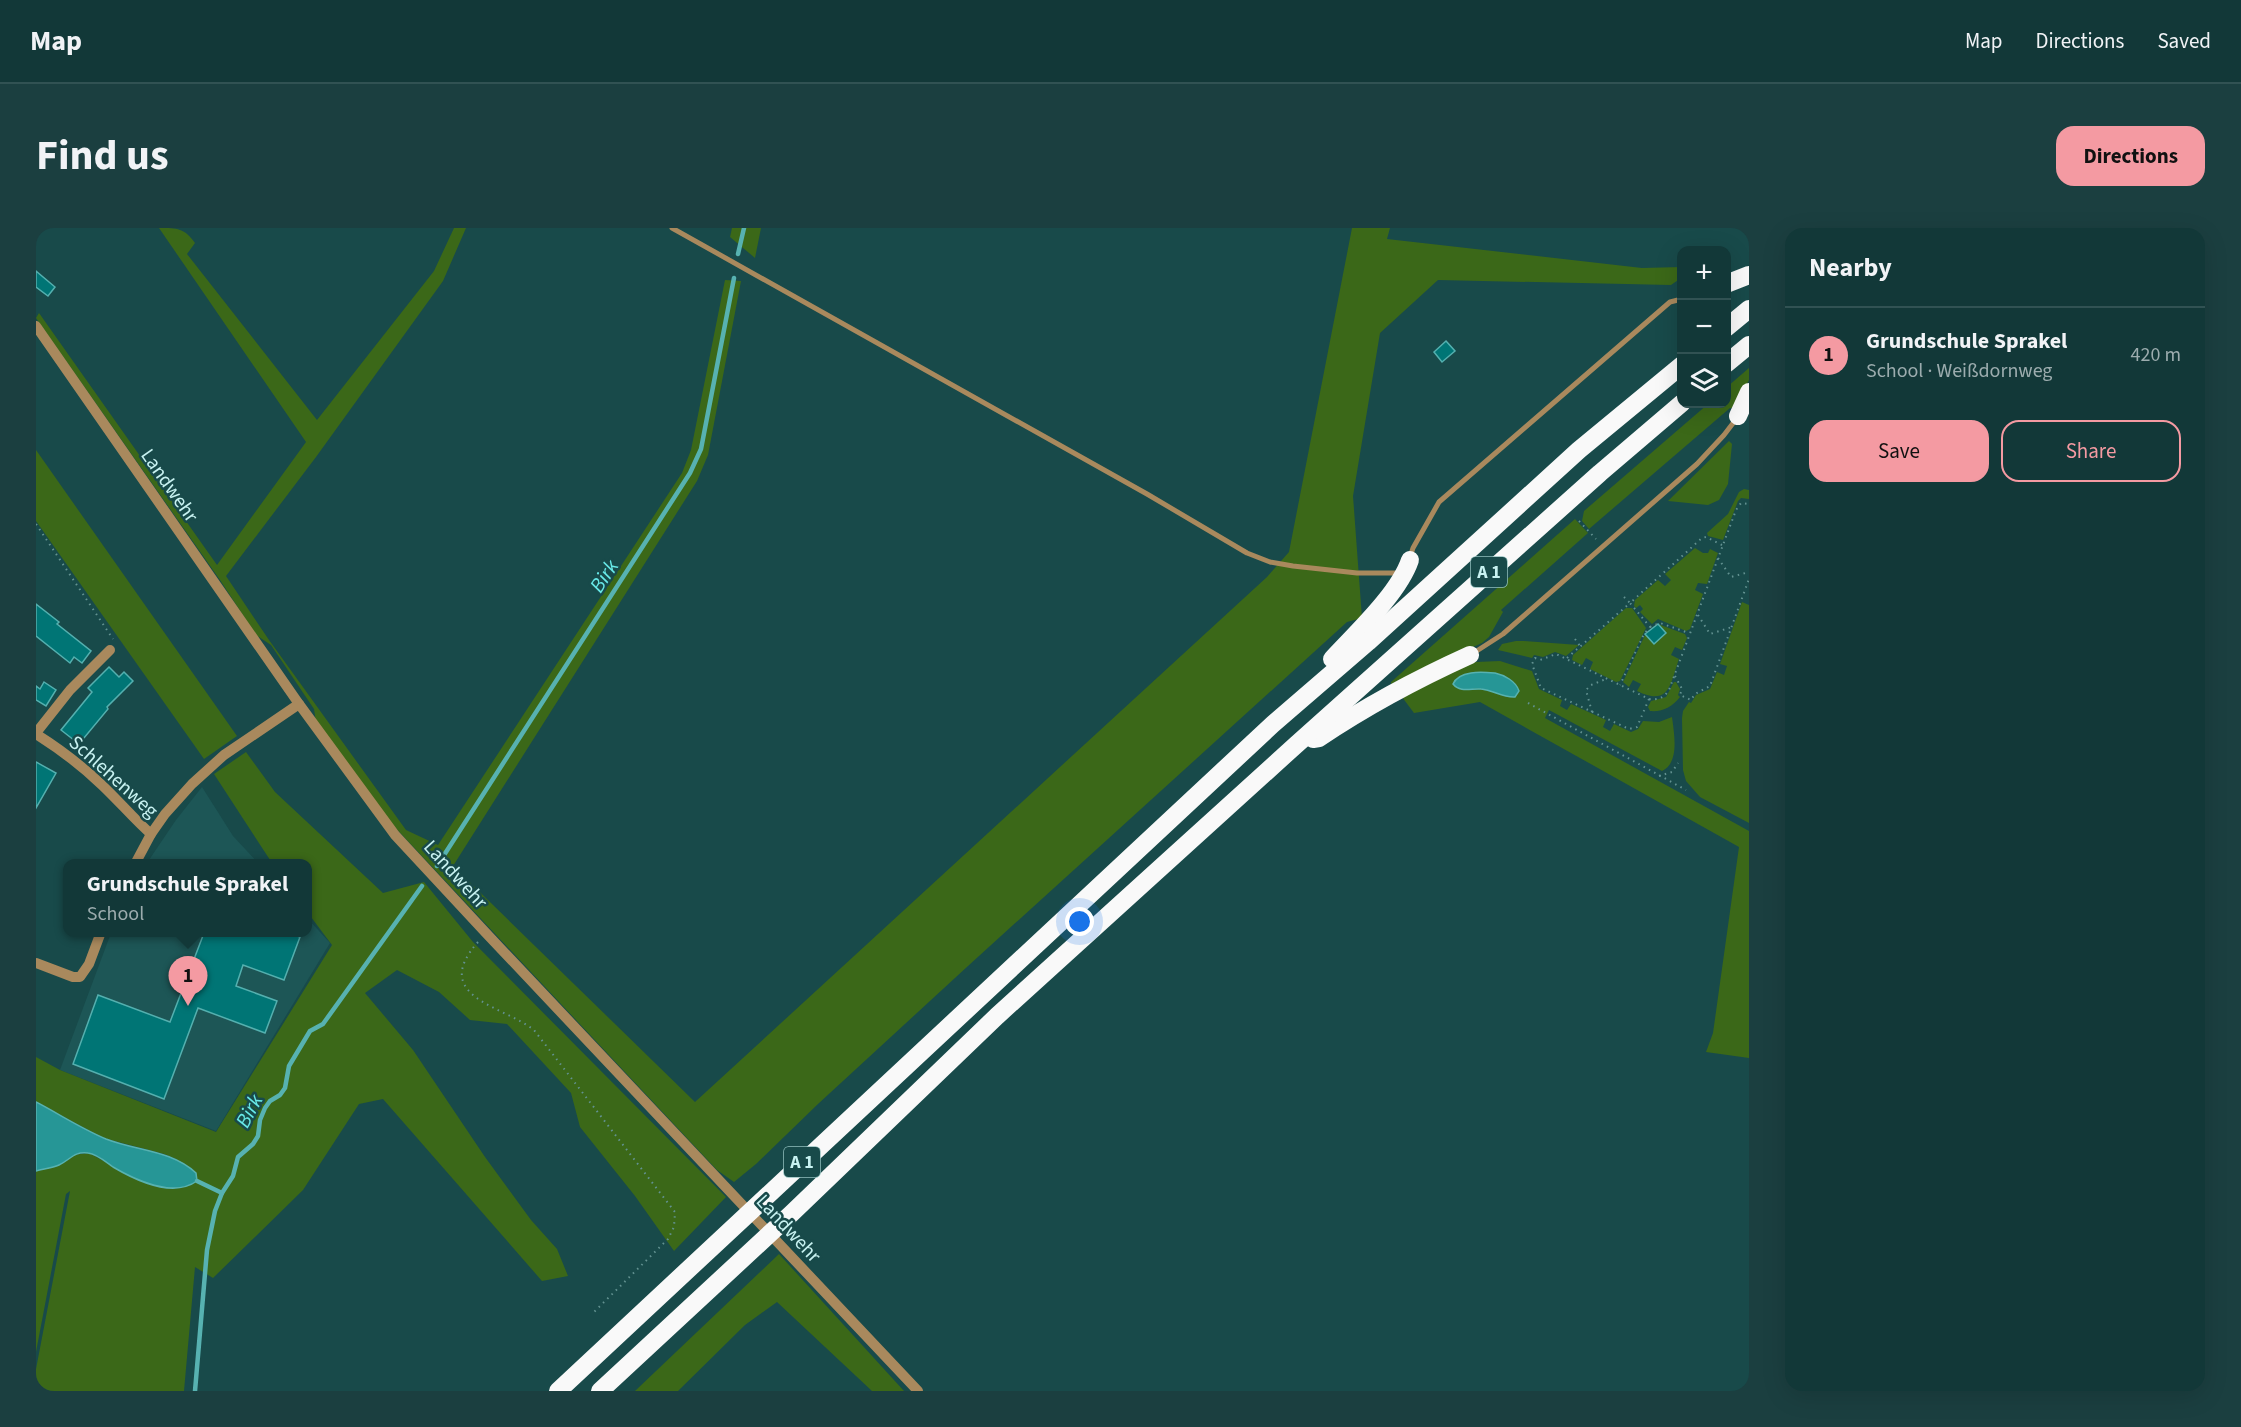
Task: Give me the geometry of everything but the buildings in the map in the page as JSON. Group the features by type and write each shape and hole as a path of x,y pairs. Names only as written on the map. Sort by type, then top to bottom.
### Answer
{"highway":[{"path":"1731,282 1749,275"},
{"path":"1731,324 1749,309"},
{"path":"1731,360 1749,345"},
{"name":"A 1","path":"558,1391 1273,724 1368,642 1579,450 1677,369"},
{"path":"1738,416 1749,392"},
{"name":"A 1","path":"600,1391 791,1214 1006,1008 1297,744 1600,473 1677,407"},
{"path":"1273,724 1371,617 1408,567"},
{"path":"1297,744 1319,738 1357,712 1397,689 1470,655"}],"street":[{"name":"Landwehr","path":"36,326 299,704 395,835 918,1391"},
{"name":"Schlehenweg","path":"113,647 70,690 36,734 63,752 94,778 151,834 165,814 192,784 224,755 299,704"},
{"path":"138,859 151,834"},
{"path":"36,963 73,977 80,976 89,964 100,937"}],"lane":[{"path":"672,228 1255,557 1280,564 1357,573 1408,567 1413,548 1439,502 1670,302 1678,300"},
{"path":"1470,655 1503,634 1705,456 1738,416"}],"path":[{"path":"1649,699 1637,726 1631,730 1539,687 1532,664 1535,658 1540,660 1556,654 1649,699 1656,700 1665,696 1675,676 1738,506 1741,503 1749,504"},
{"path":"1579,521 1602,546"},
{"path":"36,524 113,647"},
{"path":"1566,659 1702,538 1706,537 1722,545"},
{"path":"1717,558 1731,577 1749,573"},
{"path":"1675,676 1682,689 1680,695 1691,700 1695,694 1707,688 1749,579"},
{"path":"1623,597 1650,627"},
{"path":"1698,614 1710,634 1732,627"},
{"path":"1620,685 1644,634 1650,627 1660,623 1690,633"},
{"path":"1575,639 1580,646"},
{"path":"1592,712 1586,690 1591,685 1607,679"},
{"path":"1528,703 1686,790"},
{"path":"1657,776 1669,774 1678,763"},
{"path":"486,933 474,946 466,961 463,977 467,989 480,1001 524,1022 534,1030 675,1212 674,1227 668,1239 594,1312"}],"shaded area":[{"path":"1495,673 1515,684 1519,691 1515,697 1481,689 1463,689 1453,684 1456,679 1465,674"},
{"path":"202,787 233,836 254,859 150,859"},
{"path":"312,923 330,943 216,1131 60,1070 110,937 312,937"},
{"path":"36,1102 106,1139 176,1160 196,1173 197,1181 177,1188 154,1185 132,1177 88,1153 79,1153 59,1165 36,1171"}],"green space":[{"path":"159,228 180,230 191,238 195,243 187,254 317,420 434,271 454,228 466,228 443,281 316,457 226,576 269,640 406,830 438,845 682,473 691,450 725,280 741,281 708,455 697,481 453,866 695,1102 1267,577 1289,552 1352,228 1390,228 1387,239 1642,268 1677,267 1677,281 1671,285 1438,280 1380,333 1353,496 1362,618 1347,622 734,1182 717,1170 390,822 316,722 314,709 271,645 256,635 36,318 39,313 217,565 306,442"},
{"path":"732,228 761,228 755,258 730,237"},
{"path":"1749,368 1749,380 1735,408 1731,408 1731,384"},
{"path":"1703,408 1730,408 1589,529 1582,521 1584,511"},
{"path":"1729,441 1732,444 1728,484 1719,500 1708,505 1668,501"},
{"path":"36,450 237,736 204,759 36,521"},
{"path":"1744,489 1749,490 1749,499 1741,498 1738,501 1723,540 1708,536 1707,533 1728,514 1739,492"},
{"path":"1575,519 1588,533 1501,610 1503,612 1489,637 1482,643 1391,684 1391,682"},
{"path":"1695,548 1703,553 1708,553 1710,549 1718,553 1707,584 1698,583 1695,590 1703,594 1690,629 1686,631 1658,619 1652,624 1640,612 1643,609 1640,605 1636,608 1634,606 1635,600 1658,580 1665,586 1671,580 1665,574"},
{"path":"1742,602 1749,605 1749,823 1700,797 1686,781 1683,770 1683,711 1696,695 1710,689 1717,672 1724,675 1727,666 1720,664"},
{"path":"1626,608 1632,608 1646,628 1620,681 1616,682 1590,669 1593,662 1586,658 1582,665 1572,660 1573,655"},
{"path":"1658,624 1685,634 1687,638 1682,650 1675,647 1671,655 1679,659 1667,690 1656,696 1637,691 1641,684 1633,680 1629,687 1623,682 1645,635 1654,643 1666,633"},
{"path":"1516,641 1579,645 1566,656 1555,652 1543,657 1534,655 1532,658 1498,650 1502,644"},
{"path":"1500,661 1532,671 1539,689 1562,700 1560,706 1567,710 1571,704 1606,720 1603,727 1610,731 1614,724 1631,732 1638,729 1643,721 1659,722 1672,717 1674,755 1668,767 1662,771 1549,710 1545,718 1749,831 1749,1058 1706,1052 1713,1033 1739,847 1480,702 1414,713 1399,693 1456,667 1476,662"},
{"path":"1674,682 1680,689 1678,695 1680,697 1667,708 1650,711 1648,707 1651,701 1666,697"},
{"path":"246,752 275,792 383,893 424,882 473,942 726,1197 674,1251 635,1196 580,1127 571,1093 507,1024 470,1020 439,992 397,970 365,993 413,1050 485,1157 531,1220 557,1249 568,1276 542,1281 383,1099 359,1104 303,1190 213,1278 195,1267 184,1391 36,1391 36,1369 70,1191 66,1194 36,1352 36,1171 60,1165 72,1155 89,1153 143,1182 176,1188 194,1183 176,1159 103,1138 36,1102 36,1057 60,1070 216,1132 332,945 312,918 312,859 269,859 214,774"},
{"path":"779,1254 904,1391 872,1391 777,1302 745,1325 678,1391 635,1391"}],"waterway":[{"name":"Birk","path":"738,254 744,228"},
{"name":"Birk","path":"437,866 690,473 701,449 734,278"},
{"name":"Birk","path":"195,1391 207,1250 215,1211 222,1193 233,1176 238,1157 253,1144 258,1136 260,1120 265,1108 285,1088 289,1066 310,1031 323,1024 422,886"},
{"path":"197,1181 222,1193"}],"place":[{"name":"Grundschule Sprakel","path":"188,1006"}]}
